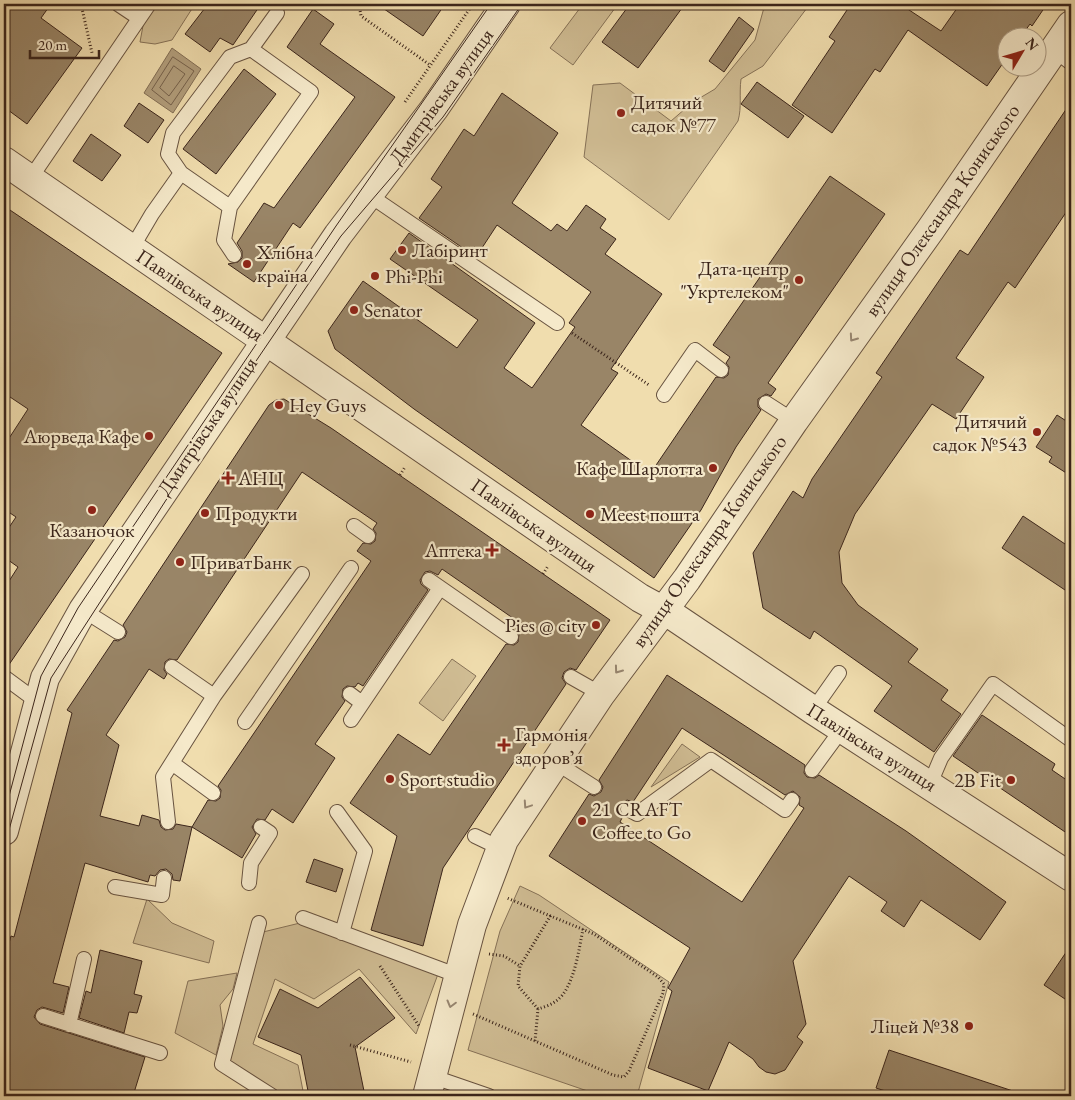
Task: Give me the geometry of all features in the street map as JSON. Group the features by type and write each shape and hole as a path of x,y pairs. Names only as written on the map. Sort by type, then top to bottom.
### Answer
{"street":[{"name":"Дмитрівська вулиця","path":"4,831 45,678 83,610 265,339 368,194 434,109 506,4"},
{"name":"вулиця Олександра Кониського","path":"426,1079 459,976 472,925 500,848 601,694 687,579 794,420 931,228 1062,56 1071,25"},
{"name":"Павлівська вулиця","path":"4,161 662,611 1071,877"}],"lane":[{"path":"118,4 139,18"},
{"path":"30,179 149,4"},
{"path":"230,207 181,173 168,154 173,133 230,57 251,49 276,13"},
{"path":"234,255 224,240 230,207 311,92 251,49"},
{"path":"132,248 152,214 181,173"},
{"path":"368,194 556,323"},
{"path":"664,395 695,350 721,370"},
{"path":"766,403 794,420"},
{"path":"354,526 368,536"},
{"path":"245,722 298,658 351,568"},
{"path":"168,822 163,777 214,696 302,574"},
{"path":"351,720 435,584 511,637"},
{"path":"83,610 118,632"},
{"path":"172,667 214,696"},
{"path":"813,710 839,673"},
{"path":"4,677 38,702"},
{"path":"572,677 601,694"},
{"path":"930,784 941,758 993,684 1071,740"},
{"path":"350,694 362,703"},
{"path":"812,770 842,729"},
{"path":"628,809 637,814 711,760 785,810 792,800"},
{"path":"555,762 594,787"},
{"path":"172,764 213,792"},
{"path":"337,812 365,851 342,933"},
{"path":"249,883 251,863 270,833 261,827"},
{"path":"475,836 500,848"},
{"path":"115,887 162,895 164,878"},
{"path":"303,918 459,976"},
{"path":"259,924 222,1064 272,1096"},
{"path":"69,1025 84,959"},
{"path":"43,1016 160,1053"},
{"path":"426,1079 489,1096"}],"path":[{"path":"81,4 92,54"},
{"path":"359,4 360,16 430,65 473,4"},
{"path":"556,323 664,395"},
{"path":"400,475 406,465"},
{"path":"543,574 548,565"},
{"path":"468,1011 613,1075 624,1077 629,1071 663,993 664,984 658,976 583,929 507,898"},
{"path":"535,1041 538,1009 518,986 520,966 551,915"},
{"path":"538,1009 556,1001 564,994 576,963 583,929"},
{"path":"365,941 423,1032"},
{"path":"486,953 504,956 520,966"},
{"path":"350,1045 426,1079"}],"shaded area":[{"path":"147,4 195,4 172,40 155,44 140,42"},
{"path":"583,4 618,4 573,65 550,48"},
{"path":"765,4 810,4 763,66 741,79 738,121 669,220 584,157 593,85 620,83 671,121 693,102 715,89 755,40"},
{"path":"452,659 476,676 443,721 419,703"},
{"path":"682,744 700,757 651,787"},
{"path":"520,886 539,895 669,982 637,1096 602,1096 468,1050 500,931"},
{"path":"147,899 172,923 214,941 209,963 133,943"},
{"path":"300,923 438,974 416,1034 359,969 314,999 275,979 253,1044 298,1065 304,1096 282,1096 229,1060 263,932"},
{"path":"237,973 233,989 220,1005 223,1026 216,1055 175,1033 188,981"}],"water":[{"path":"172,48 201,69 173,113 144,93"}],"building":[{"path":"4,4 51,4 41,18 82,48 27,124 4,107"},
{"path":"208,4 261,4 233,45 220,38 210,52 185,34"},
{"path":"377,4 445,4 423,36"},
{"path":"630,4 685,4 638,68 602,42"},
{"path":"851,4 900,4 941,31 960,4 1047,4 1032,26 1030,24 1027,28 998,28 998,70 987,86 908,30 880,72 875,69 832,133 792,105 835,41 829,37"},
{"path":"313,9 334,24 320,44 395,97 300,228 293,223 254,282 228,264 238,262 242,258 242,251 237,243 264,203 274,208 355,97 287,47"},
{"path":"739,17 754,29 724,72 709,61"},
{"path":"244,69 276,94 216,174 183,149"},
{"path":"757,82 804,116 788,138 741,104"},
{"path":"502,93 558,133 512,203 551,231 557,224 567,231 586,205 606,219 600,228 616,239 605,254 662,294 611,369 618,373 581,425 650,474 716,377 724,378 728,375 729,367 726,363 730,357 713,345 830,176 885,214 768,383 776,389 771,396 766,394 758,399 758,407 761,410 736,447 701,510 654,578 414,409 335,349 328,331 363,281 457,348 478,320 390,259 409,233 535,323 504,368 532,388 575,327 569,323 591,292 497,225 476,257 419,218 442,187 431,179 464,129 474,136"},
{"path":"1071,102 1071,205 1015,288 1008,282 956,358 984,377 956,419 932,404 855,514 839,552 842,583 858,605 918,649 908,662 948,690 941,700 961,714 934,752 874,711 892,686 814,631 810,639 763,608 753,553 793,491 803,498 812,479 882,377 876,373 960,250 968,255"},
{"path":"139,103 164,120 148,143 124,126"},
{"path":"91,134 121,155 102,181 73,161"},
{"path":"4,206 222,353 6,669 4,668 4,589 18,567 4,557 4,535 16,517 4,509 4,446 28,409 4,393"},
{"path":"284,399 331,428 610,620 576,670 570,668 564,672 562,678 566,684 443,868 423,946 371,930 397,836 350,803 398,734 430,755 506,644 514,645 518,642 519,634 515,629 520,623 442,569 438,575 430,571 425,572 420,580 421,584 428,590 363,686 358,683 355,687 347,686 343,689 342,697 345,701 315,744 335,758 293,823 272,809 265,820 257,819 252,827 256,834 242,858 192,827 180,881 173,880 172,874 166,869 160,870 155,876 150,875 148,882 85,863 53,983 69,987 63,1013 42,1007 37,1010 34,1017 40,1024 145,1057 133,1096 4,1096 4,961 11,936 14,937 72,713 67,710 114,640 118,641 125,637 127,632 123,625 269,405 276,400","holes":["302,472 377,523 373,529 376,533 375,541 371,544 363,543 357,551 371,561 218,786 221,790 220,798 216,801 208,800 192,827 176,824 173,829 165,830 161,827 159,820 142,815 139,826 100,816 119,745 106,735 149,669 164,679 167,674 164,670 165,662 169,659 177,660"]},
{"path":"1057,415 1071,424 1071,476 1049,462 1052,457 1036,447"},
{"path":"1023,516 1071,548 1071,594 1002,548"},
{"path":"667,675 805,765 804,773 807,777 815,778 819,775 906,831 1006,902 980,940 921,900 904,927 881,911 887,902 849,876 793,961 806,1024 797,1037 803,1042 785,1070 775,1074 766,1072 753,1059 729,1042 708,1091 648,1068 672,991 668,988 690,948 549,856 589,794 594,796 601,792 603,787 599,780","holes":["682,728 785,795 793,791 800,797 799,805 804,808 742,902 620,822 623,816 619,810 621,804 627,800 633,802"]},
{"path":"982,715 1055,764 1052,770 1071,783 1071,836 953,756"},
{"path":"314,859 343,869 336,892 306,882"},
{"path":"1071,945 1071,1003 1044,985"},
{"path":"100,950 142,961 134,994 142,996 137,1013 129,1012 124,1033 79,1018 86,991 91,993"},
{"path":"360,977 395,1018 355,1047 365,1096 309,1096 301,1055 258,1037 280,989 318,1008"},
{"path":"889,1050 1019,1093 1019,1096 901,1096 876,1088"}],"tram line":[{"path":"4,815 41,676 78,608 336,226 491,4"},
{"path":"4,848 51,678 254,364 341,236 443,117 522,4"}],"place":[{"name":"Дитячий садок №77","path":"621,113"},
{"name":"Лабіринт","path":"402,250"},
{"name":"Хлібна країна","path":"247,264"},
{"name":"Phi-Phi","path":"375,276"},
{"name":"Дата-центр \"Укртелеком\"","path":"799,280"},
{"name":"Senator","path":"354,310"},
{"name":"Hey Guys","path":"279,405"},
{"name":"Дитячий садок №543","path":"1037,432"},
{"name":"Аюрведа Кафе","path":"149,436"},
{"name":"Кафе Шарлотта","path":"713,468"},
{"name":"АНЦ","path":"228,478"},
{"name":"Казаночок","path":"92,510"},
{"name":"Продукти","path":"205,513"},
{"name":"Meest пошта","path":"590,514"},
{"name":"Аптека","path":"492,550"},
{"name":"ПриватБанк","path":"180,562"},
{"name":"Pies @ city","path":"596,625"},
{"name":"Гармонія здоровʼя","path":"504,745"},
{"name":"Sport studio","path":"390,779"},
{"name":"2B Fit","path":"1011,780"},
{"name":"21 CRAFT Coffee to Go","path":"582,821"},
{"name":"Ліцей №38","path":"969,1026"}]}
